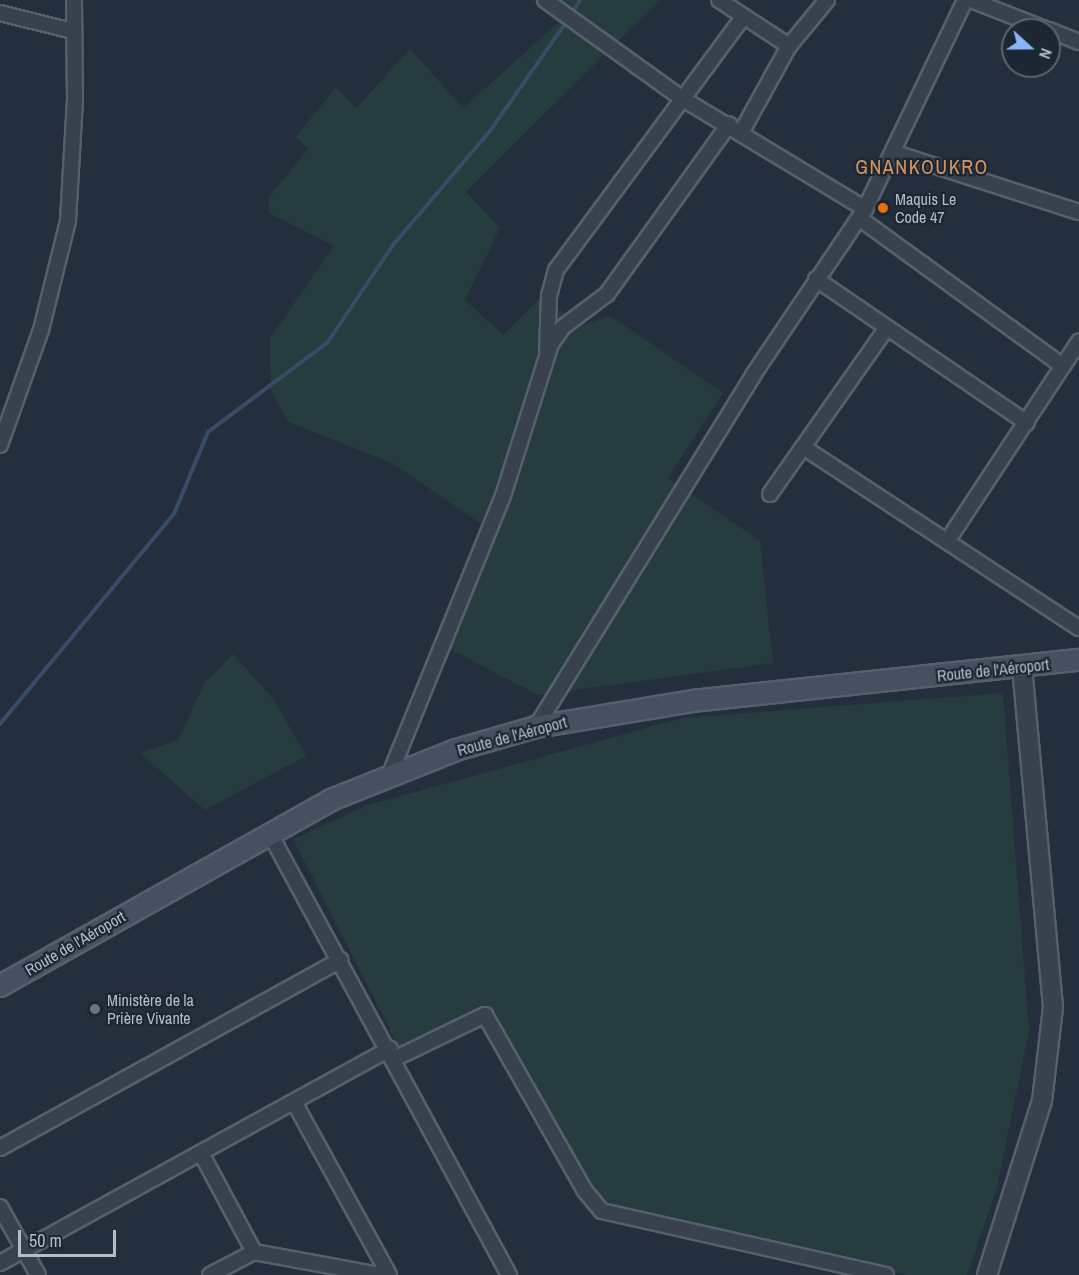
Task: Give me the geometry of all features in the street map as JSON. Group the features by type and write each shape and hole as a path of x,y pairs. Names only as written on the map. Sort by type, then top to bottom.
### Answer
{"main road":[{"name":"Route de l'Aéroport","path":"0,986 270,834 390,774 536,727 693,701 1079,660"}],"street":[{"path":"545,0 683,99 742,131 862,214 1063,366"},
{"path":"719,0 789,46"},
{"path":"742,131 789,46 827,0"},
{"path":"536,727 816,279 862,214 895,153 965,0"},
{"path":"971,0 1018,18"},
{"path":"0,445 61,259 74,158 73,31 77,2"},
{"path":"0,13 73,31"},
{"path":"547,353 549,296 556,270 743,16"},
{"path":"1061,35 1079,42"},
{"path":"390,774 503,496 547,353 562,327 607,294 729,124"},
{"path":"895,153 1021,198 1079,212"},
{"path":"816,279 886,329 1027,423"},
{"path":"770,494 886,329"},
{"path":"948,540 1079,341"},
{"path":"803,447 1079,628"},
{"path":"987,1275 1042,1101 1053,1007 1022,667"},
{"path":"270,834 393,1053 509,1275"},
{"path":"0,1148 340,960"},
{"path":"0,1263 294,1102 393,1053 485,1015 585,1191 602,1211 886,1275"},
{"path":"294,1102 389,1275"},
{"path":"201,1153 254,1252"},
{"path":"0,1207 38,1275"},
{"path":"210,1275 254,1252 379,1275"}],"green space":[{"path":"532,0 659,0 466,192 500,228 465,300 503,335 540,298 582,325 611,316 723,393 668,478 760,541 773,663 538,695 446,647 493,532 392,463 288,422 271,390 270,338 334,246 269,213 268,198 308,149 296,137 336,87 356,108 410,49 463,108 558,23"},
{"path":"233,654 274,700 306,756 205,810 140,753 178,740 204,684"},
{"path":"1003,693 1029,1030 997,1188 967,1275 908,1275 620,1212 591,1187 490,1006 401,1051 293,839 368,805 683,718"}],"waterway":[{"path":"571,15 580,0"},
{"path":"0,724 174,514 208,432 327,343 393,245 490,131 567,21"}],"place":[{"name":"Maquis Le Code 47","path":"883,208"},
{"name":"Ministère de la Prière Vivante","path":"95,1009"}],"district":[{"name":"GNANKOUKRO","path":"922,166"}]}
